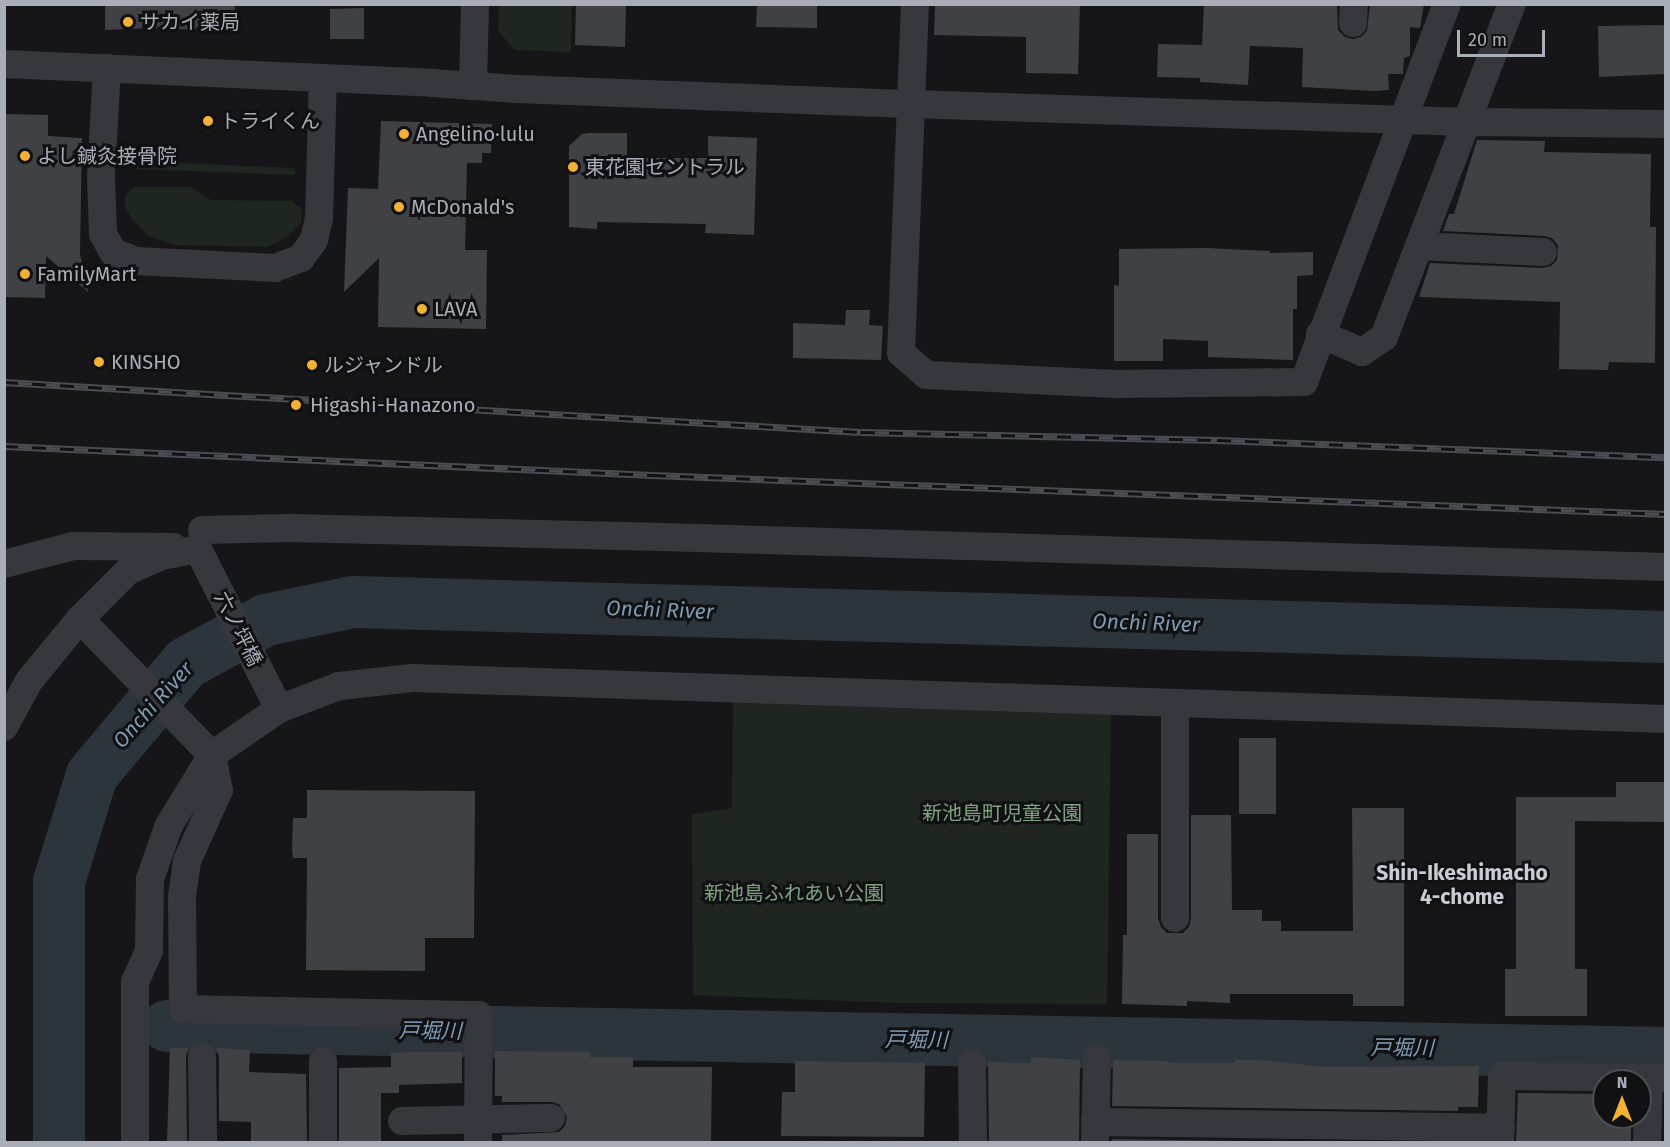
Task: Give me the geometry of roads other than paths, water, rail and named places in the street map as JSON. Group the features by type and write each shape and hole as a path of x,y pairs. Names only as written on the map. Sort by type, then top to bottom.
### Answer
{"street":[{"path":"473,86 475,4"},
{"path":"915,4 901,353 926,375 1116,384 1304,382 1320,334 1447,4"},
{"path":"1320,334 1362,352 1384,337 1512,4"},
{"path":"4,64 911,104 1467,122 1665,124"},
{"path":"107,68 101,177 103,234 113,252 136,261 147,262 275,268 301,258 314,240 319,218 323,79"},
{"path":"1419,246 1543,252"},
{"path":"4,564 73,546 150,545 291,528 1665,567"},
{"path":"4,727 29,681 80,619 128,571 200,540"},
{"name":"六ノ坪橋","path":"200,540 279,709"},
{"path":"80,619 212,755 219,790 187,861 182,896 183,1010 479,1015 478,1132"},
{"path":"135,1143 135,982 149,950 150,879 169,825 212,755 279,709 339,686 413,678 1665,718"},
{"path":"1175,703 1175,918"},
{"path":"202,1057 203,1143"},
{"path":"1097,1058 1095,1132 1500,1135 1502,1076 1657,1078 1647,1143"},
{"path":"323,1061 323,1143"},
{"path":"972,1063 973,1143"},
{"path":"402,1121 478,1132 550,1118"}],"waterway":[{"name":"Onchi River","path":"59,1142 59,882 92,775 186,663 266,620 353,602 1666,637"},
{"name":"戸堀川","path":"167,1026 1666,1053"}],"railway":[{"path":"4,382 861,432 1217,440 1666,457"},
{"path":"4,446 652,475 1666,514"}],"place":[{"name":"サカイ薬局","path":"128,22"},
{"name":"トライくん","path":"208,121"},
{"name":"Angelino·lulu","path":"404,134"},
{"name":"よし鍼灸接骨院","path":"25,156"},
{"name":"東花園セントラル","path":"573,167"},
{"name":"McDonald's","path":"399,207"},
{"name":"FamilyMart","path":"25,274"},
{"name":"LAVA","path":"422,309"},
{"name":"KINSHO","path":"99,362"},
{"name":"ルジャンドル","path":"312,365"},
{"name":"Higashi-Hanazono","path":"296,405"}],"district":[{"name":"Shin-Ikeshimacho 4-chome","path":"1462,885"}],"park label":[{"name":"新池島町児童公園","path":"1002,813"},
{"name":"新池島ふれあい公園","path":"794,893"}]}
